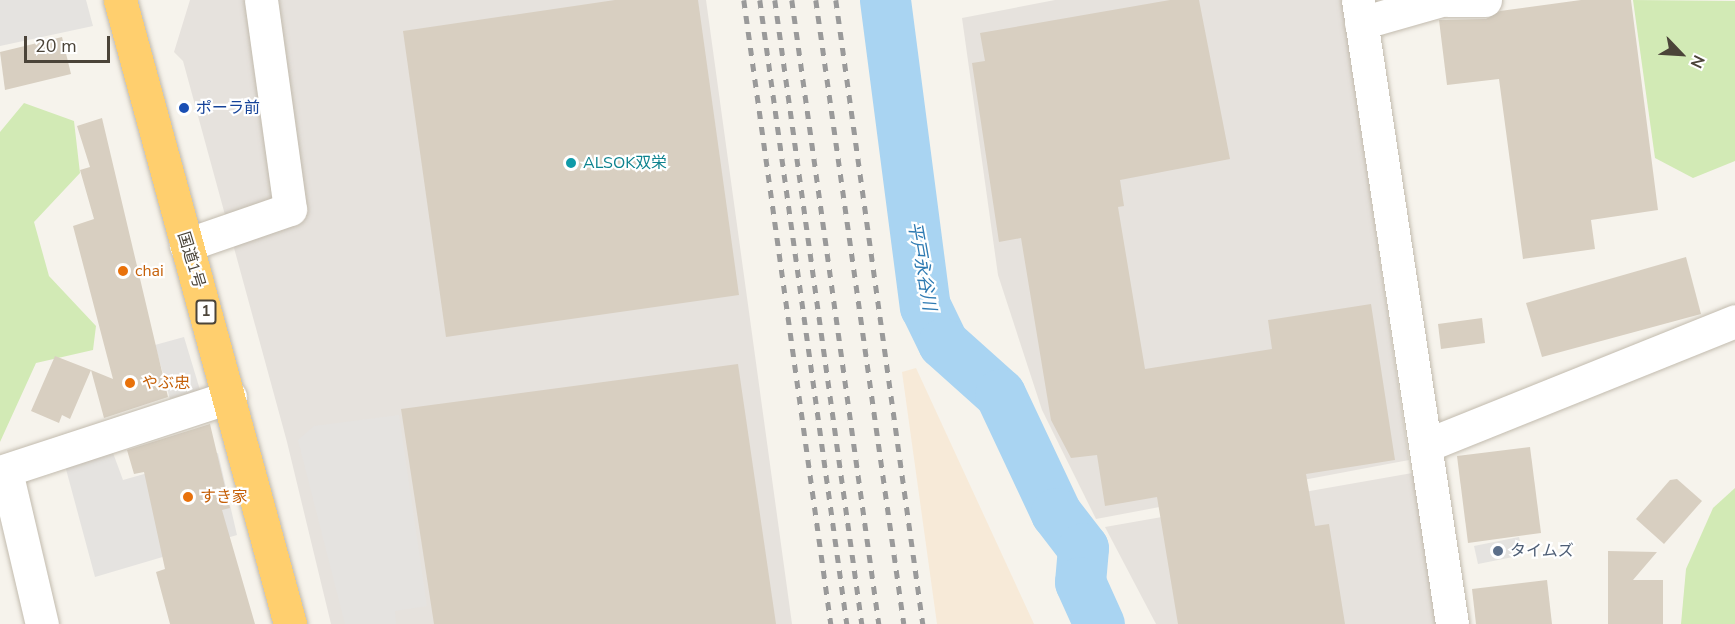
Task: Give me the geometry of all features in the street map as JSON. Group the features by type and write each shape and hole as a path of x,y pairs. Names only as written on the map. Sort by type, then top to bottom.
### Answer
{"highway":[{"name":"国道1号","path":"120,0 290,624"}],"street":[{"path":"186,245 290,209 261,0"},
{"path":"1442,0 1360,11 1427,445 1452,624"},
{"path":"1448,0 1485,0"},
{"path":"1427,445 1735,321"},
{"path":"42,624 3,472 230,397"}],"shaded area":[{"path":"0,0 86,0 93,26 0,46"},
{"path":"190,0 706,0 792,624 331,624 287,442 183,61 174,52"},
{"path":"1055,0 1342,0 1409,460 1096,519 1042,410 998,275 962,18"},
{"path":"184,337 200,390 170,399 155,345"},
{"path":"916,368 1034,624 937,624 902,372"},
{"path":"399,415 427,606 395,611 396,624 345,624 298,440 314,426"},
{"path":"109,442 123,480 218,453 237,535 95,577 63,458"},
{"path":"1418,472 1436,624 1156,624 1105,527"},
{"name":"タイムズ","path":"1519,537 1523,555 1478,564 1474,546"}],"green space":[{"path":"1633,0 1735,1 1735,161 1693,178 1655,158"},
{"path":"24,103 74,121 80,173 34,222 49,276 96,326 93,350 36,363 0,442 0,132"},
{"path":"1735,488 1735,624 1681,624 1686,569 1713,508"}],"building":[{"name":"ALSOK双栄","path":"615,0 698,0 739,295 446,337 403,31"},
{"path":"1170,0 1199,0 1230,159 1120,180 1124,206 1118,207 1145,369 1272,349 1268,320 1371,304 1395,460 1306,474 1315,526 1329,524 1345,624 1178,624 1157,497 1105,506 1097,455 1071,458 1051,420 1021,238 999,242 972,63 985,61 980,33"},
{"path":"1581,0 1631,0 1658,210 1591,220 1595,249 1523,259 1499,79 1447,85 1439,20 1486,19 1500,11"},
{"path":"62,37 71,74 5,90 0,52"},
{"path":"102,118 168,397 104,418 91,370 113,379 73,226 94,219 80,170 90,167 77,126"},
{"path":"1686,257 1701,314 1542,357 1526,303"},
{"path":"1482,318 1485,343 1441,349 1438,324"},
{"path":"55,356 91,370 70,419 62,415 59,423 31,411"},
{"path":"738,364 776,624 434,624 401,409"},
{"path":"210,424 230,508 222,510 255,624 170,624 156,572 165,569 144,472 134,474 127,450"},
{"path":"1530,447 1541,533 1468,543 1457,456"},
{"path":"1677,479 1702,501 1664,544 1636,519 1670,480"},
{"path":"1608,551 1657,552 1633,580 1663,580 1663,624 1608,624"},
{"path":"1547,580 1552,624 1476,624 1472,589"}],"waterway":[{"name":"平戸永谷川","path":"885,0 925,306 943,343 1000,394 1056,513 1083,548 1080,582 1099,624"}],"railway":[{"path":"744,0 831,624"},
{"path":"760,0 847,624"},
{"path":"775,0 862,624"},
{"path":"792,0 879,624"},
{"path":"816,0 904,624"},
{"path":"836,0 923,624"}],"place":[{"name":"ポーラ前","path":"184,108"},
{"name":"ALSOK双栄","path":"571,163"},
{"name":"chai","path":"123,271"},
{"name":"やぶ忠","path":"130,383"},
{"name":"すき家","path":"188,497"},
{"name":"タイムズ","path":"1498,551"}]}
